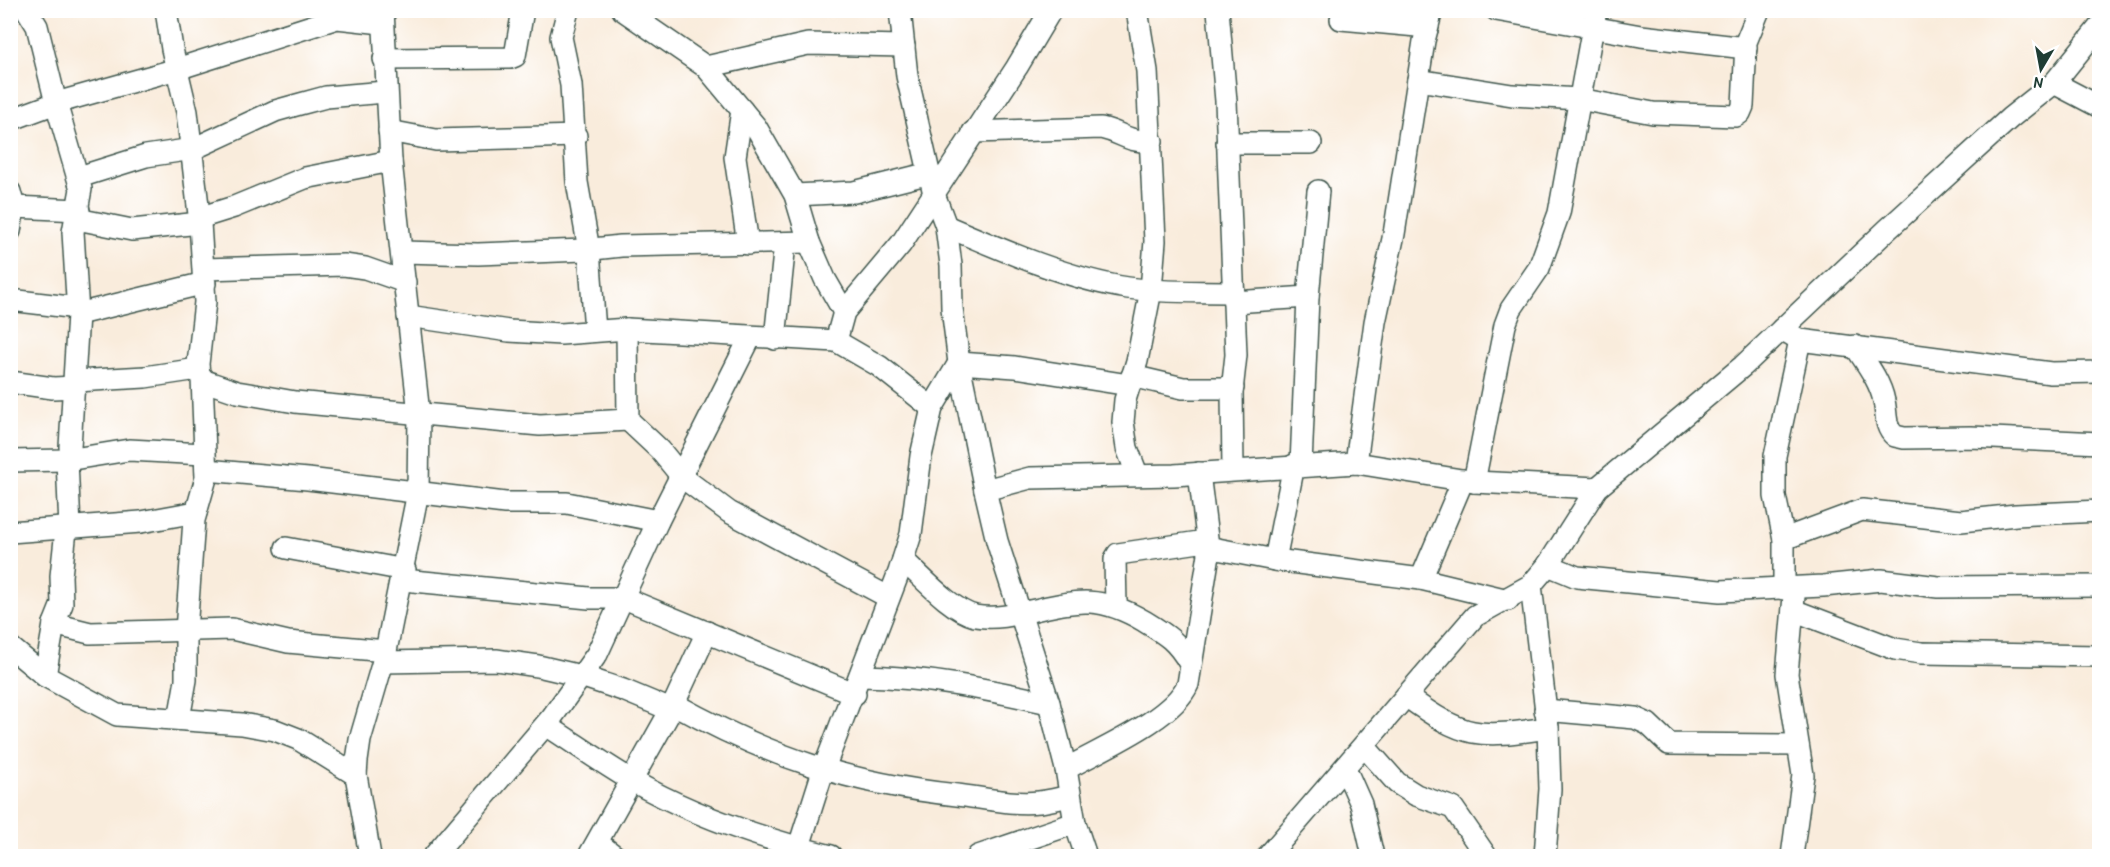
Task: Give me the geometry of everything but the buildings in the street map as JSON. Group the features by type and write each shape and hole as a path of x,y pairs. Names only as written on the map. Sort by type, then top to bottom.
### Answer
{"street":[{"path":"27,10 37,26 56,103 79,177 78,215 73,256 78,311 68,529 61,576 62,604 54,624 45,676"},
{"path":"166,10 193,149 204,276 200,373 205,486 196,512 186,632 187,673 180,719"},
{"path":"384,59 510,58 515,56 517,49 523,10"},
{"path":"568,10 561,37 571,85 576,136 577,182 588,250 595,331"},
{"path":"623,10 706,67 756,127 795,195 809,242 844,312"},
{"path":"900,10 907,76 934,194 946,225 951,265 952,308 959,363 985,490 997,541 1049,703 1066,769 1075,823 1086,856"},
{"path":"836,341 844,312 901,244 1017,67 1051,10"},
{"path":"1137,10 1147,71 1155,241 1151,290 1123,422 1127,448 1137,474"},
{"path":"1218,10 1227,143 1236,355 1233,388 1233,470"},
{"path":"1496,10 1594,19 1691,43 1746,48"},
{"path":"1419,80 1512,94 1579,99 1653,112 1736,116 1743,106 1746,48 1759,10"},
{"path":"10,120 56,103 177,69 337,18 383,17 385,92 391,161 419,414 418,492 404,575 385,657 360,740 356,775 370,856"},
{"path":"1341,19 1430,19 1394,234 1375,322 1356,463"},
{"path":"1420,579 1468,481 1505,325 1511,309 1539,268 1550,241 1558,213 1594,19"},
{"path":"1268,856 1475,616 1532,585 1548,566 1597,488 1743,366 2001,126 2054,83 2100,26"},
{"path":"706,67 808,44 904,46"},
{"path":"2054,83 2100,107"},
{"path":"79,177 146,156 193,149 275,111 300,104 326,97 385,92"},
{"path":"742,110 735,157 748,244"},
{"path":"973,132 1101,128 1117,133 1126,140 1152,141"},
{"path":"389,131 436,140 576,136"},
{"path":"1227,143 1311,143"},
{"path":"10,231 12,199 132,230 199,220 305,178 391,161"},
{"path":"795,195 854,192 930,173"},
{"path":"1275,560 1297,465 1308,297 1318,191"},
{"path":"946,225 1062,272 1118,286 1234,297 1308,297"},
{"path":"402,252 478,254 588,250 621,246 809,242"},
{"path":"775,339 785,243"},
{"path":"10,300 78,311 204,276 345,265 365,268 405,282"},
{"path":"408,316 509,331 561,334 627,329 750,338 836,341 879,366 932,408"},
{"path":"627,329 628,420 660,450 682,477 729,512 888,597"},
{"path":"1782,329 1800,340 2051,373 2100,372"},
{"path":"434,856 546,725 597,654 658,520 682,477 750,338"},
{"path":"1791,856 1803,788 1803,763 1787,674 1792,610 1784,539 1775,496 1775,456 1800,340"},
{"path":"1856,346 1884,399 1887,423 1895,436 2100,443"},
{"path":"959,363 1015,367 1183,388 1233,388"},
{"path":"797,852 823,771 858,685 911,534 921,456 932,408 959,363"},
{"path":"10,382 53,388 200,373 237,392 295,402 540,425 628,420"},
{"path":"10,461 70,460 129,450 505,503 567,503 658,520"},
{"path":"985,490 1030,478 1199,473 1356,463 1468,481 1597,488"},
{"path":"1066,769 1168,712 1182,698 1188,684 1208,561 1199,473"},
{"path":"1784,539 1862,510 1961,521 2016,514 2100,511"},
{"path":"10,532 141,522 196,512"},
{"path":"1116,606 1115,559 1118,554 1207,544 1275,560 1420,579 1508,600"},
{"path":"286,548 404,575 589,598 624,598 707,632 858,685 904,676 1049,703"},
{"path":"903,560 959,610 987,618 1020,614 1078,601 1116,606 1178,643 1190,664"},
{"path":"1548,566 1577,577 1720,591 1790,589 1881,580 1938,587 2100,586"},
{"path":"1532,585 1547,719 1550,789 1545,856"},
{"path":"1792,610 1895,649 1921,653 2100,656"},
{"path":"54,624 90,633 232,629 288,642 385,657 496,660 581,676 645,697 673,707 724,732 823,771 901,789 981,798 1039,802 1070,796"},
{"path":"615,856 593,850 673,707 707,632"},
{"path":"10,647 45,676 117,715 242,724 275,730 298,739 356,775"},
{"path":"1406,696 1438,719 1477,734 1496,736 1547,719 1635,718 1648,724 1669,744 1798,745"},
{"path":"546,725 631,780 716,819 797,852 831,856"},
{"path":"1364,746 1397,783 1416,795 1453,808 1486,856"},
{"path":"1345,768 1361,804 1373,856"},
{"path":"978,856 1075,823"}]}
